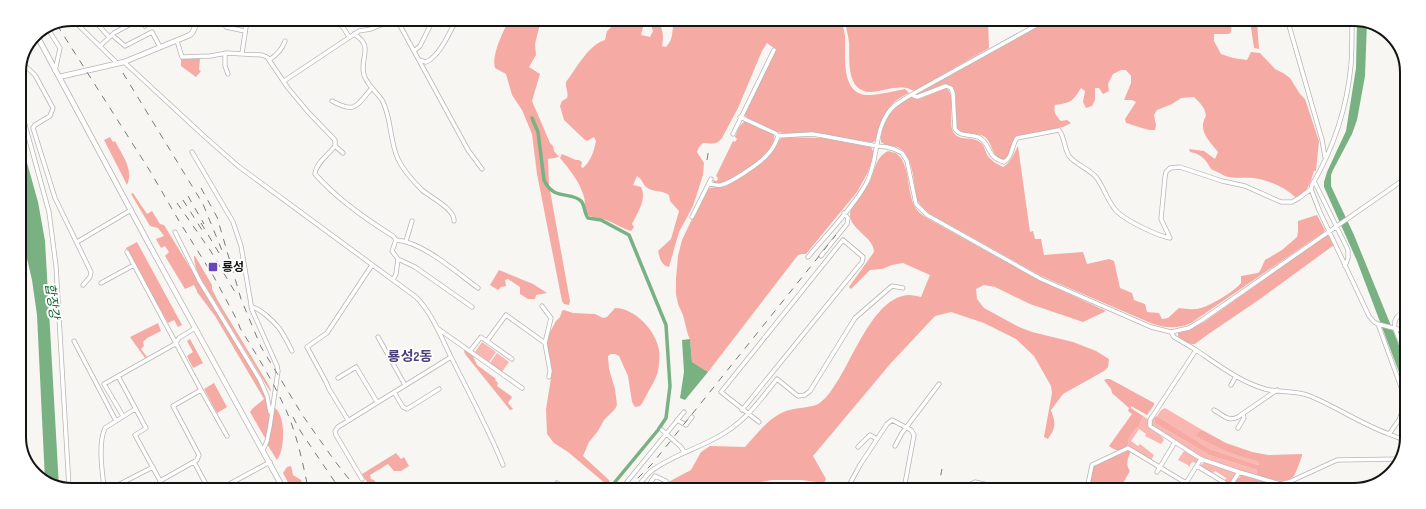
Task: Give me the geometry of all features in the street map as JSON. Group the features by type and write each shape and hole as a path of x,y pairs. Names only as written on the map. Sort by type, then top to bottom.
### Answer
{"main road":[{"path":"59,78 124,62 193,33 194,26"},
{"path":"39,39 280,483"}],"street":[{"path":"79,26 117,63"},
{"path":"100,26 110,36 125,46 152,32 155,35 160,47"},
{"path":"100,46 110,36 128,26"},
{"path":"225,26 226,28 245,31"},
{"path":"242,53 247,26"},
{"path":"342,26 349,37"},
{"path":"284,81 359,31 377,26"},
{"path":"400,26 468,150 482,169"},
{"path":"414,51 420,46 430,26"},
{"path":"419,60 426,62 430,60 443,44 453,26"},
{"path":"808,257 844,213 868,180 881,126 892,108 901,101 1035,26"},
{"path":"1289,26 1322,140 1325,160"},
{"path":"914,96 917,97 946,86 951,88 953,93 955,129 957,132 972,135 983,140 992,156 1004,162 1006,162 1010,157 1017,138 1059,130 1068,155 1096,176 1115,210 1123,216 1163,237 1170,238 1161,219 1165,177 1166,172 1170,168 1180,167 1222,181 1245,186 1281,202 1292,202 1311,189 1340,123 1349,82 1352,26"},
{"path":"50,32 60,48 56,71"},
{"path":"354,34 361,38 364,44 363,72 366,81 382,99 389,121 392,144 398,160 422,190 442,204 453,215 454,221"},
{"path":"177,41 182,57 210,56 225,53 266,54 284,81 308,112 335,140 335,146 314,171 314,174 329,190 396,240 406,241 438,259 478,288"},
{"path":"270,60 281,50 285,41"},
{"path":"733,134 774,50"},
{"path":"225,53 225,66 228,74"},
{"path":"124,62 229,159 272,194 393,280 422,303 436,327 489,431 503,464"},
{"path":"27,67 35,75 53,108 50,116 35,125 33,128 55,198 91,272 90,277 83,285"},
{"path":"332,101 346,108 352,108 360,102 372,88"},
{"path":"740,117 775,133 778,136 812,134 894,149 902,153 905,157 909,168 916,204 927,215 1040,279 1151,327 1171,332 1188,328 1202,320 1400,182"},
{"path":"26,128 46,199 53,236 57,274 68,483"},
{"path":"709,183 717,186 722,185 750,168 767,155 776,142 778,136"},
{"path":"335,146 343,153"},
{"path":"192,152 231,217 236,229 241,246 251,307 277,366 278,371 267,441 263,450"},
{"path":"692,217 711,179"},
{"path":"1314,181 1348,250 1348,258 1345,266"},
{"path":"1311,189 1319,210 1369,316 1374,322 1400,329"},
{"path":"77,242 131,210"},
{"path":"821,256 846,224 848,218 844,213"},
{"path":"406,241 412,221"},
{"path":"175,232 199,280 260,380 267,396 271,415"},
{"path":"396,240 392,251 398,259 415,267 472,307"},
{"path":"742,410 864,258 843,240 721,392 742,410 759,422"},
{"path":"127,252 175,344 227,436"},
{"path":"393,280 396,274 398,259"},
{"path":"101,283 134,265"},
{"path":"348,420 329,389 307,347 327,332 372,265"},
{"path":"771,374 798,396 806,394 810,391 849,326 860,312 892,286 903,288"},
{"path":"542,306 551,318 545,342 550,371 549,377"},
{"path":"251,307 258,309 279,328 292,351"},
{"path":"1400,314 1397,316 1393,327 1400,341"},
{"path":"487,341 506,315 545,342"},
{"path":"1379,324 1400,384"},
{"path":"436,327 522,388"},
{"path":"98,387 175,344 179,338 196,328"},
{"path":"1171,332 1174,337 1236,376 1257,386 1264,389 1291,391 1309,396 1400,438"},
{"path":"470,351 481,336 512,358"},
{"path":"378,337 406,385"},
{"path":"74,341 116,421"},
{"path":"1196,350 1154,414 1150,423 1152,428 1201,459 1277,483"},
{"path":"362,479 335,433 338,427 451,357"},
{"path":"338,378 356,367 378,402"},
{"path":"118,376 146,428 135,435 160,481 194,462 200,455 173,406 201,390"},
{"path":"1231,385 1236,376"},
{"path":"641,483 651,472 684,452 718,437 740,422 749,414 777,379"},
{"path":"104,384 123,416"},
{"path":"895,446 906,428 939,384"},
{"path":"394,392 403,407 407,409 439,389"},
{"path":"1214,410 1231,420 1243,414 1276,390"},
{"path":"757,392 763,397"},
{"path":"104,483 102,437 105,428 135,409"},
{"path":"626,483 684,412"},
{"path":"1238,428 1244,418 1243,414"},
{"path":"677,420 686,425 692,417"},
{"path":"1389,434 1400,417"},
{"path":"851,483 877,439 889,421 892,420 913,432 914,435 905,483"},
{"path":"662,430 681,447 684,452"},
{"path":"858,447 870,435 877,439"},
{"path":"1157,472 1175,442"},
{"path":"1088,483 1092,465 1128,448 1186,483 1201,459"},
{"path":"1284,483 1337,460 1394,459"},
{"path":"194,462 205,483"},
{"path":"231,483 270,462"},
{"path":"1197,466 1222,483"},
{"path":"122,483 153,467"},
{"path":"651,472 654,476 666,481"},
{"path":"1232,483 1239,472"},
{"path":"649,483 654,476"}],"shaded area":[{"path":"506,26 540,26 535,44 536,55 529,67 540,74 532,101 550,143 559,157 548,159 549,185 570,301 569,305 564,304 562,301 537,174 532,134 522,110 512,95 506,74 495,68 494,63 496,50"},
{"path":"612,26 642,26 641,35 650,37 653,31 651,26 661,26 663,33 662,46 666,47 669,44 674,26 843,26 845,36 846,73 849,82 854,89 861,94 871,95 905,89 909,93 901,97 890,106 883,117 874,142 812,133 777,132 746,117 744,114 775,49 767,43 762,51 738,108 722,138 720,141 715,143 703,143 699,147 697,152 704,163 703,175 693,206 679,232 669,267 666,266 660,259 658,251 671,239 679,211 670,201 669,195 663,192 648,189 637,176 633,185 641,187 643,196 641,206 632,224 634,227 631,231 607,220 588,215 586,211 585,199 580,186 560,158 562,154 579,160 582,162 581,167 583,168 592,156 596,141 594,137 587,141 584,139 564,120 560,106 562,101 567,98 568,94 566,82 588,52 599,42 605,40 607,31"},
{"path":"846,26 988,26 989,48 914,91 908,88 893,88 872,92 863,91 857,87 853,81 850,66 849,42"},
{"path":"1038,26 1232,26 1231,32 1229,34 1214,34 1214,41 1221,54 1247,60 1251,52 1260,53 1275,69 1290,78 1305,99 1319,141 1316,171 1314,171 1312,179 1306,190 1295,197 1281,187 1264,180 1229,177 1211,169 1203,158 1198,154 1190,152 1189,149 1204,151 1215,159 1218,152 1208,140 1204,131 1203,126 1206,116 1202,105 1194,97 1181,98 1172,104 1157,110 1154,115 1156,125 1155,130 1144,129 1126,123 1125,119 1136,102 1132,100 1124,100 1131,83 1131,76 1126,70 1121,70 1113,74 1108,84 1109,91 1103,94 1099,88 1095,88 1095,100 1092,106 1086,108 1083,102 1085,91 1081,88 1071,101 1055,105 1056,116 1061,121 1067,120 1071,123 1063,127 1016,137 1007,159 998,158 988,140 982,135 965,133 958,130 955,122 956,95 954,89 950,85 944,84 918,96 915,94"},
{"path":"1251,26 1257,26 1259,49 1254,48"},
{"path":"1357,26 1367,28 1365,76 1357,120 1352,134 1331,175 1331,186 1354,235 1400,348 1400,375 1357,261 1324,187 1327,172 1346,131 1356,68"},
{"path":"181,58 200,58 199,70 201,71 196,77 181,66"},
{"path":"946,88 951,95 951,124 954,134 961,138 977,140 981,143 990,158 995,163 1003,167 1010,160 1018,146 1030,232 1033,231 1035,239 1041,239 1044,255 1083,252 1087,264 1109,259 1114,261 1120,288 1132,293 1134,300 1145,304 1147,312 1159,313 1162,319 1168,318 1179,308 1196,309 1211,304 1238,286 1241,283 1241,276 1258,273 1265,260 1282,250 1297,237 1298,221 1317,215 1325,230 1191,323 1172,327 1153,324 1041,276 930,214 922,207 916,197 912,170 907,157 899,148 886,145 881,142 881,135 889,115 899,104 912,97 919,99"},
{"path":"744,122 748,122 773,134 774,140 771,147 756,162 737,176 723,183 714,183 713,180 717,181 718,178 716,176 733,141 735,142 737,139 735,137 738,129"},
{"path":"110,137 113,142 115,141 126,162 129,173 127,185 104,140"},
{"path":"784,137 822,138 871,147 874,153 868,172 857,192 806,254 798,255 708,372 692,362 690,339 676,294 678,256 682,240 705,192 710,188 726,186 734,181 768,157 780,139"},
{"path":"888,151 896,153 901,158 906,171 914,205 925,217 1035,278 1106,311 1083,322 1030,304 995,287 984,285 976,289 977,299 984,308 1019,327 1032,332 1073,342 1096,351 1109,359 1108,367 1104,371 1063,394 1051,410 1054,425 1053,431 1048,439 1044,437 1052,393 1051,386 1034,356 1016,339 984,323 951,312 935,316 891,363 813,456 826,479 824,483 802,480 772,480 756,483 666,483 691,470 701,452 710,446 745,447 764,426 780,414 789,410 816,405 821,402 840,377 874,318 885,306 896,298 909,295 921,297 930,275 903,263 882,269 870,270 851,289 849,287 874,252 868,239 853,224 850,215 851,211 855,201 868,185 877,162 883,154"},
{"path":"26,159 38,202 45,241 59,481 45,474 37,315 32,280 26,254"},
{"path":"133,193 147,214 152,211 160,224 164,225 259,380 267,401 269,417 268,432 265,438 250,412 264,399 215,316 197,292 194,285 185,289 165,256 169,252 165,246 161,248 156,239 164,236 158,228 150,226 131,194"},
{"path":"1328,234 1334,245 1195,344 1186,342 1178,336 1178,333 1191,329 1204,322"},
{"path":"137,242 182,325 178,327 174,320 168,323 126,248"},
{"path":"194,256 212,285 212,289 218,301 268,384 271,390 270,391 202,280 196,268"},
{"path":"499,270 533,284 547,293 536,295 535,299 528,299 520,294 520,287 508,279 505,280 506,286 501,287 498,290 490,285"},
{"path":"615,308 623,309 637,316 654,335 659,350 659,360 657,375 643,402 640,406 635,407 632,402 628,376 619,356 611,354 608,356 609,369 615,389 617,405 604,420 598,431 589,442 583,456 610,481 605,483 568,452 554,443 547,434 546,409 552,372 547,343 549,334 560,317 562,311 595,314 603,318 607,317"},
{"path":"158,323 161,331 147,338 143,342 144,346 141,349 147,357 145,358 130,337"},
{"path":"190,339 203,363 193,368 187,356 193,352 187,341"},
{"path":"690,339 692,362 708,372 685,400 680,398 684,372 682,340"},
{"path":"482,342 496,352 489,362 475,352"},
{"path":"465,350 473,356 477,365 496,379 495,380 498,383 497,386 512,397 508,403 513,409 510,410 465,354"},
{"path":"497,353 509,362 502,372 490,363"},
{"path":"1110,379 1154,403 1147,415 1131,406 1131,408 1143,416 1139,427 1136,428 1128,440 1129,443 1127,446 1120,450 1109,446 1132,414 1128,411 1129,408 1112,393 1111,389 1104,380"},
{"path":"214,383 227,407 217,413 204,389"},
{"path":"275,408 279,412 283,425 282,449 277,460 267,444"},
{"path":"1165,408 1204,431 1198,432 1198,436 1205,441 1226,451 1257,461 1259,464 1258,465 1210,449 1157,416 1161,410"},
{"path":"1143,416 1149,420 1149,427 1161,435 1164,440 1161,444 1145,436 1146,434 1139,429 1131,441 1138,446 1140,444 1154,455 1151,460 1127,447 1129,443 1128,440 1136,428 1139,427"},
{"path":"1157,416 1210,449 1258,465 1259,464 1257,461 1233,454 1212,445 1197,436 1198,432 1204,431 1226,443 1252,452 1268,455 1302,454 1302,456 1297,470 1293,477 1289,480 1280,481 1269,479 1256,475 1257,470 1209,455 1155,423 1154,418"},
{"path":"1154,418 1155,423 1209,455 1257,470 1256,475 1207,460 1153,427 1151,422"},
{"path":"1127,451 1131,451 1127,464 1130,471 1123,483 1089,483 1092,470 1095,465"},
{"path":"1184,451 1199,459 1196,463 1192,462 1189,467 1178,460"},
{"path":"396,453 401,459 404,457 409,466 401,471 394,471 388,464 370,475 371,479 376,483 368,483 362,474"},
{"path":"1204,462 1234,472 1236,475 1231,483 1228,483 1225,481 1226,478 1215,471 1212,474 1200,466"},
{"path":"291,466 293,475 301,480 302,483 288,483 283,473 287,467"},
{"path":"1241,476 1245,476 1268,483 1234,483"}],"waterway":[{"path":"532,118 538,132 544,180 548,187 552,191 562,195 572,196 581,201 588,218 601,220 629,235 666,325 670,386 666,418 658,430 614,483"}],"railway":[{"path":"59,28 150,171 214,277 240,328 273,383 289,417 300,452 307,483"},
{"path":"123,73 203,204 223,253"},
{"path":"707,160 709,148"},
{"path":"201,188 217,217 241,299 261,347 303,416 352,483"},
{"path":"188,196 204,224"},
{"path":"183,200 202,230"},
{"path":"177,203 210,250 235,292"},
{"path":"201,223 219,253"},
{"path":"633,483 652,464 836,235"},
{"path":"293,417 301,432 336,483"},
{"path":"939,483 942,469"}],"place":[{"name":"룡성","path":"213,267"}],"district":[{"name":"룡성2동","path":"410,356"}],"water label":[{"name":"합장강","path":"52,301"}]}
